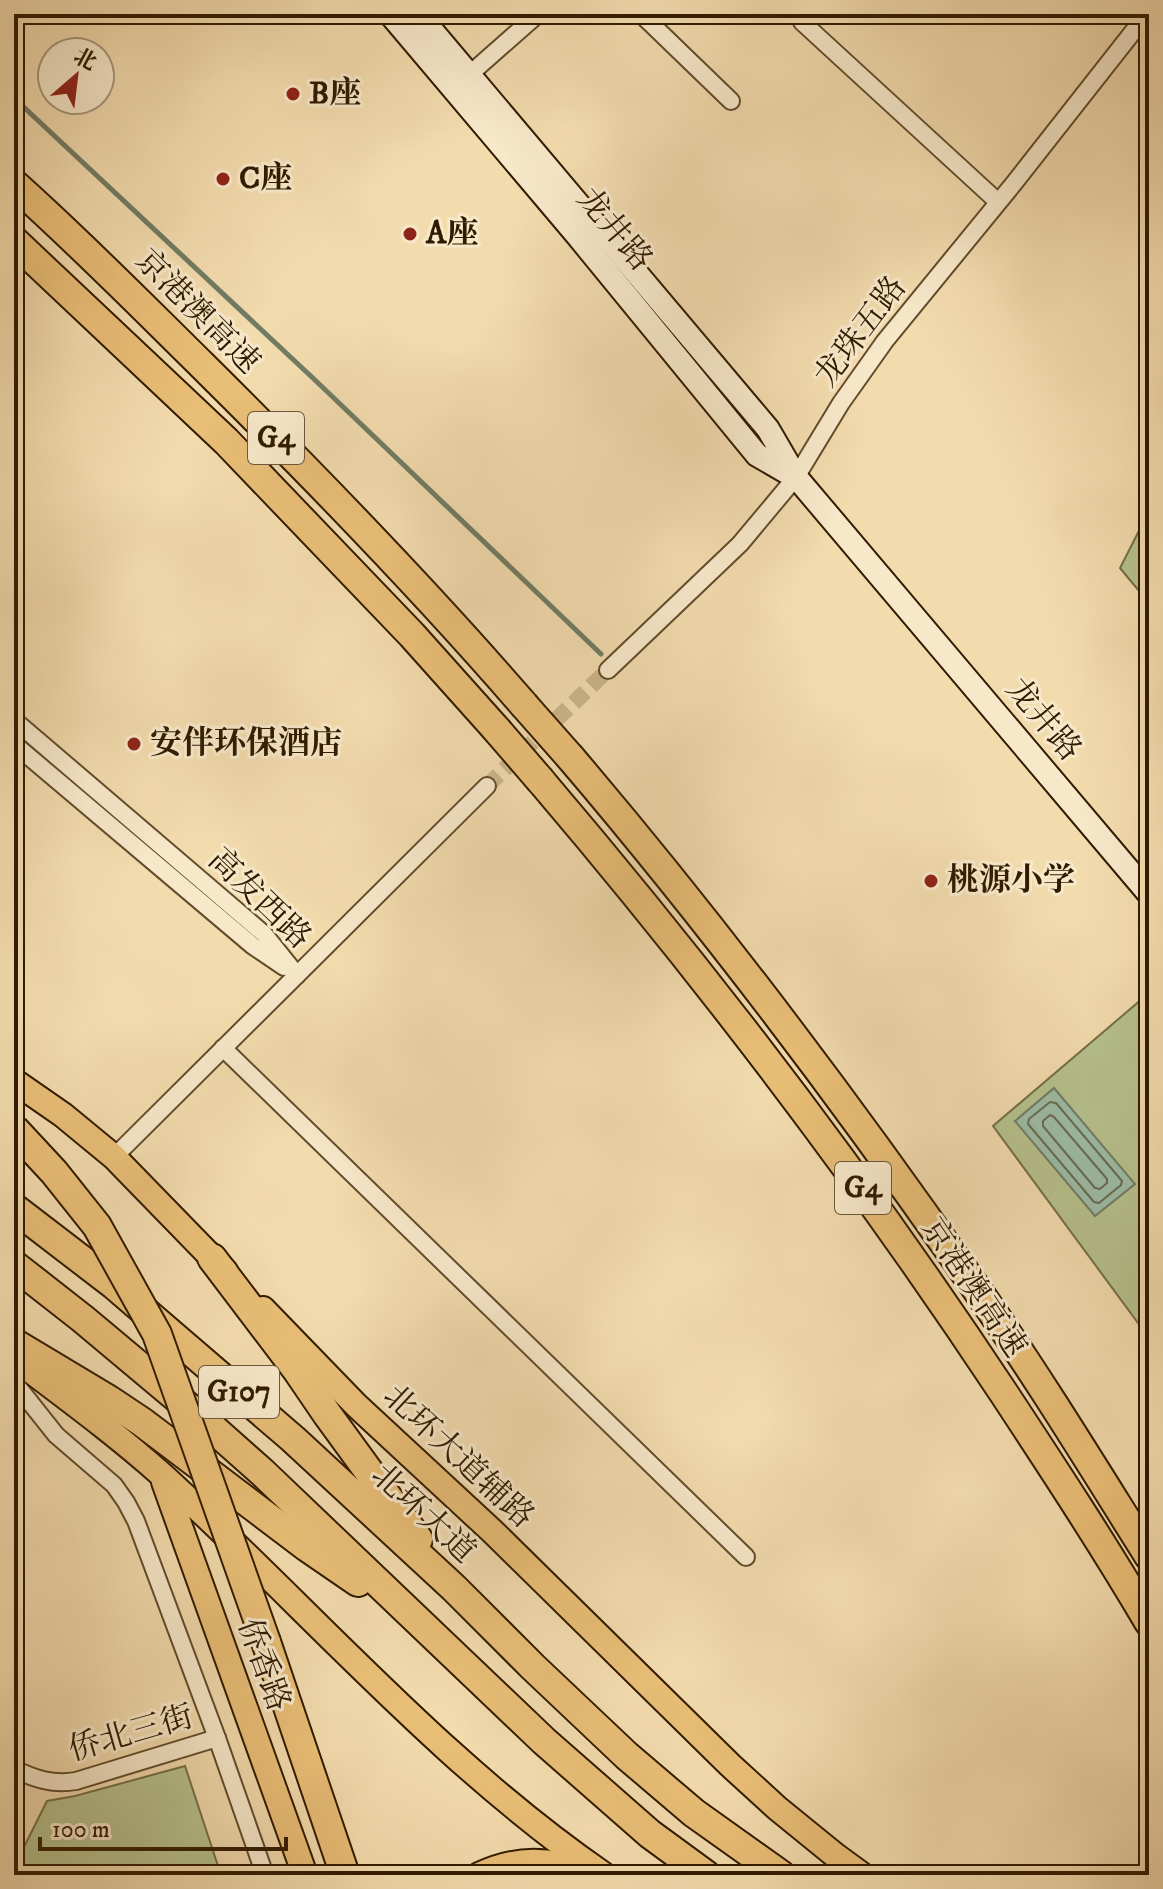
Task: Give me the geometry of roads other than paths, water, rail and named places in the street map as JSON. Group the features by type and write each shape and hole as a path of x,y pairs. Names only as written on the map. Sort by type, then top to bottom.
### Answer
{"highway":[{"name":"京港澳高速","path":"14,184 70,234 277,439 464,635 570,757 741,968 894,1173 979,1293 1149,1556"},
{"name":"京港澳高速","path":"14,241 226,441 412,635 541,781 700,973 876,1206 1049,1461 1149,1622"},
{"path":"14,1129 54,1172 97,1226 157,1334 345,1875"},
{"name":"北环大道","path":"14,1208 113,1284 293,1439 454,1588 627,1756 694,1813 781,1875"},
{"path":"212,1258 454,1588"},
{"name":"G107","path":"14,1265 211,1426 544,1741 650,1834 706,1875"},
{"path":"14,1343 142,1422 307,1547 434,1637"}],"main road":[{"name":"北环大道辅路","path":"14,1081 63,1115 114,1157 356,1405 492,1531 730,1765 777,1808 862,1875"},
{"path":"14,1358 117,1437 162,1476 496,1793 604,1875"},
{"name":"侨香路","path":"162,1476 305,1875"},
{"path":"479,1875 515,1863 538,1861 590,1875"}],"street":[{"name":"龙井路","path":"390,14 757,455 796,477"},
{"name":"龙井路","path":"418,14 768,429 796,477 1149,894"},
{"path":"470,74 538,14"},
{"path":"641,14 731,101"},
{"path":"800,14 802,22 998,202"},
{"name":"龙珠五路","path":"608,670 740,544 796,477 841,403 885,341 998,202 1138,17"},
{"name":"高发西路","path":"14,720 264,934 297,975"},
{"name":"高发西路","path":"14,744 253,946 297,975"},
{"path":"114,1157 487,786"},
{"path":"223,1048 746,1557"},
{"path":"14,1382 47,1425 114,1485 136,1521 265,1875"},
{"name":"侨北三街","path":"14,1769 38,1779 63,1783 217,1738"}],"water":[{"path":"1054,1088 1135,1184 1095,1216 1015,1121"}],"waterway":[{"path":"14,98 601,654"}],"tunnel":[{"path":"487,786 608,670"}],"place":[{"name":"B座","path":"293,94"},
{"name":"C座","path":"223,179"},
{"name":"A座","path":"410,234"},
{"name":"安伴环保酒店","path":"134,744"},
{"name":"桃源小学","path":"931,881"}]}
